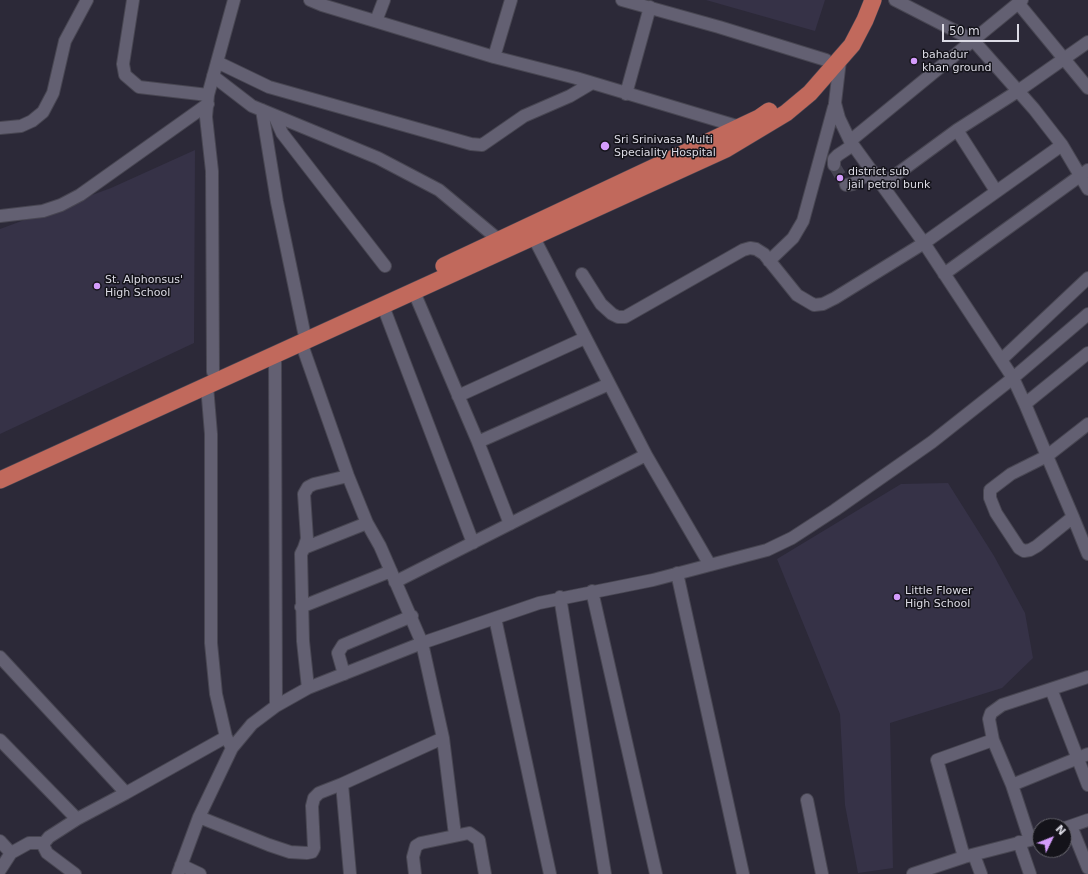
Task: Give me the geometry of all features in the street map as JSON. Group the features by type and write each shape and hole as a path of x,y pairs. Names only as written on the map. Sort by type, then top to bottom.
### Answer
{"highway":[{"path":"0,480 210,379 275,355 303,337 383,306 726,149 751,135 792,108 810,93 833,60 862,0"},
{"path":"0,468 210,379 303,337 499,240 759,118 780,104 833,60 859,32 873,0"}],"street":[{"path":"0,128 21,126 43,112 53,93 65,41 87,0"},
{"path":"133,0 123,64 125,75 138,86 208,100"},
{"path":"232,748 226,737 216,694 211,643 210,379 212,171 206,117 213,76 234,0"},
{"path":"312,0 494,57 592,83 740,127"},
{"path":"376,21 384,0"},
{"path":"494,57 511,0"},
{"path":"622,0 719,26 833,60 835,103 839,118 851,143 924,243 1002,359 1013,378 1048,456 1088,554"},
{"path":"895,0 973,40 1034,109 1084,173 1088,189"},
{"path":"834,165 834,159 851,143 1020,1 1088,88"},
{"path":"626,94 650,8"},
{"path":"882,185 957,130 1018,91 1088,42"},
{"path":"217,62 270,87 471,144 482,144 524,116 570,96 592,83"},
{"path":"213,76 252,106 378,158 439,190 499,240"},
{"path":"0,216 43,210 61,205 80,195 208,100"},
{"path":"770,261 793,238 803,221 835,103"},
{"path":"262,110 278,209 303,337 348,476 367,523 380,546 412,616 422,643 443,738 455,835"},
{"path":"274,115 282,134 385,266"},
{"path":"957,130 996,191"},
{"path":"582,274 601,304 612,314 618,317 626,317 743,250 756,249 770,261 797,295 814,305 823,304 924,243 1062,145"},
{"path":"846,184 853,184 872,171"},
{"path":"944,274 1084,173"},
{"path":"534,238 646,455 710,565"},
{"path":"1002,359 1088,278"},
{"path":"414,292 478,442 510,524"},
{"path":"383,306 473,543"},
{"path":"200,874 180,870 199,817 232,748 252,724 276,706 308,688 422,643 495,618 560,597 677,573 767,550 792,538 932,442 1013,378 1088,314"},
{"path":"458,396 585,338"},
{"path":"1025,404 1088,353"},
{"path":"275,355 276,706"},
{"path":"478,442 609,384"},
{"path":"1073,517 1037,546 1030,550 1024,551 1019,548 996,513 990,498 990,490 1011,474 1048,456 1088,424"},
{"path":"301,607 393,577 473,543 646,455"},
{"path":"308,688 301,607 300,559 307,539 304,494 306,490 314,484 348,476"},
{"path":"304,548 367,523"},
{"path":"677,573 742,874"},
{"path":"592,591 656,874"},
{"path":"560,597 605,874"},
{"path":"344,674 338,653 343,645 412,616"},
{"path":"495,618 550,874"},
{"path":"0,657 126,793"},
{"path":"1030,874 1030,839 1012,785 993,740 989,720 991,713 1002,706 1088,677"},
{"path":"1051,689 1083,756 1088,785"},
{"path":"0,870 11,853 28,843 44,842 49,837 77,819 226,737"},
{"path":"199,817 269,845 290,852 308,854 312,852 314,848 312,806 314,798 319,793 443,738"},
{"path":"0,740 77,819"},
{"path":"982,874 969,856 937,760 993,740"},
{"path":"1012,785 1083,756"},
{"path":"342,784 350,874"},
{"path":"807,800 822,874"},
{"path":"1072,826 1088,820"},
{"path":"415,874 413,856 416,846 422,843 469,833 479,840 485,874"},
{"path":"1072,835 1088,868"},
{"path":"913,874 935,871 969,856 1030,839"},
{"path":"0,841 11,853"},
{"path":"44,842 44,848 47,853 74,874"}],"shaded area":[{"path":"706,0 825,0 815,31"},
{"name":"St. Alphonsus' High School","path":"195,150 194,343 0,434 0,229 111,188"},
{"path":"948,483 994,556 1025,613 1033,658 1002,688 890,723 893,868 858,873 845,805 840,714 777,559 901,484"}],"tunnel":[{"path":"834,165 846,185"}],"place":[{"name":"bahadur khan ground","path":"914,61"},
{"name":"Sri Srinivasa Multi Speciality Hospital","path":"605,146"},
{"name":"district sub jail petrol bunk","path":"840,178"},
{"name":"St. Alphonsus' High School","path":"97,286"},
{"name":"Little Flower High School","path":"897,597"}]}
